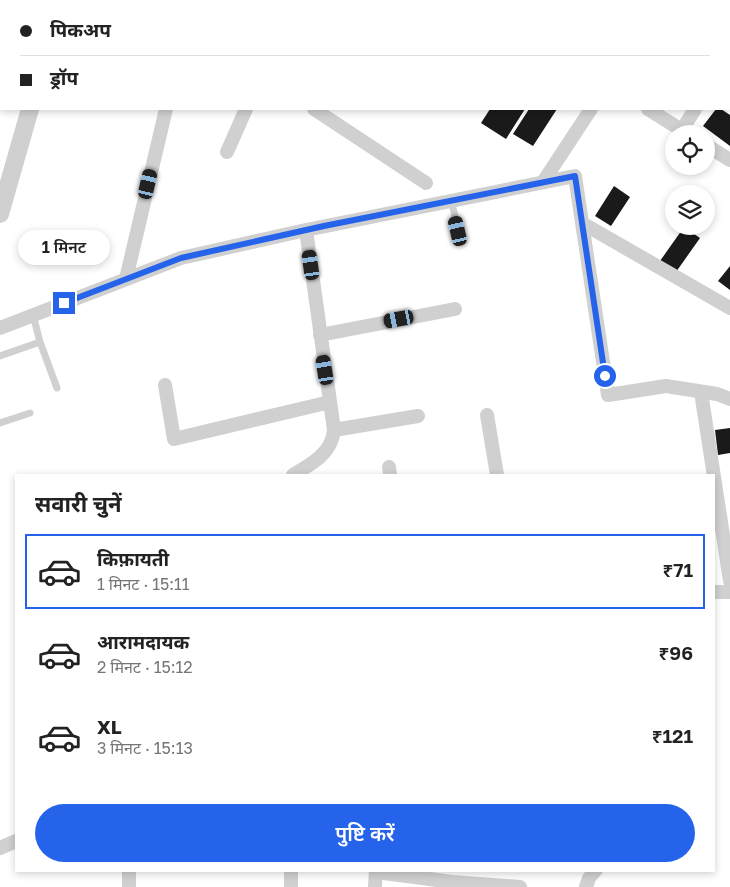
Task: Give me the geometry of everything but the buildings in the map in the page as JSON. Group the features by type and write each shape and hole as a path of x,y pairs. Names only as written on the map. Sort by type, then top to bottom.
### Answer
{"street":[{"path":"0,214 30,110"},
{"path":"126,279 166,110"},
{"path":"227,152 246,110"},
{"path":"316,110 426,183"},
{"path":"543,182 590,110"},
{"path":"652,110 665,113 678,125"},
{"path":"688,125 695,110"},
{"path":"715,151 730,160"},
{"path":"0,328 181,258 306,230 575,176 608,395 666,386 717,394 730,399"},
{"path":"582,223 730,308"},
{"path":"294,474 324,453 333,441 334,430 306,230"},
{"path":"320,335 455,309"},
{"path":"165,385 174,439 330,402"},
{"path":"702,392 714,474"},
{"path":"487,415 497,474"},
{"path":"334,430 418,416"},
{"path":"715,480 730,581"},
{"path":"715,592 730,592"},
{"path":"0,848 15,841"},
{"path":"129,872 129,887"},
{"path":"291,872 291,887"},
{"path":"375,887 376,872"},
{"path":"383,872 452,882 520,887"},
{"path":"586,887 589,878 594,872"}],"lane":[{"path":"451,200 461,241"},
{"path":"33,315 56,388"},
{"path":"0,356 40,342"},
{"path":"0,423 30,413"}],"route":[{"path":"64,303 181,258 324,226 575,176 605,376"}]}
